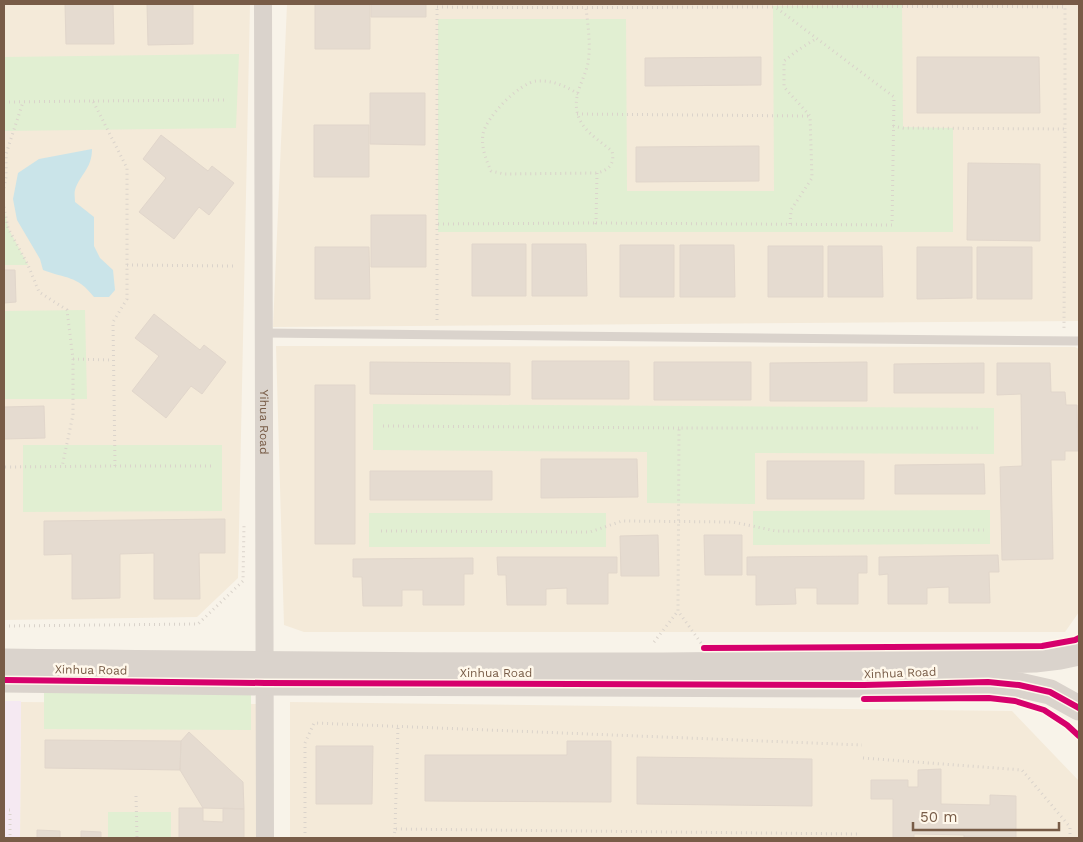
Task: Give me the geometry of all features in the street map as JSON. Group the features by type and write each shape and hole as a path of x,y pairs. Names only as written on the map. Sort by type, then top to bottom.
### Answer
{"street":[{"name":"Yihua Road","path":"263,4 265,838"},
{"name":"Xinhua Road","path":"4,680 637,664 826,664 1035,660 1079,653"},
{"name":"Xinhua Road","path":"4,661 265,674 864,685 988,682 1050,692 1079,708"}],"lane":[{"path":"264,333 1079,341"}],"path":[{"path":"437,334 437,5 586,8 1064,5 1064,340"},
{"path":"438,224 892,225 894,96 773,6"},
{"path":"578,94 564,86 549,81 536,80 525,84 506,100 491,118 484,133 485,159 491,171 504,174 597,173 604,171 611,165 614,159 612,151 591,134 582,124 577,114 576,103 588,64 586,8"},
{"path":"790,224 791,210 812,178 810,116 784,87 784,61 817,38"},
{"path":"4,102 228,100"},
{"path":"94,101 127,168 127,299 113,322 115,466"},
{"path":"4,188 6,154 23,102"},
{"path":"577,114 810,116"},
{"path":"893,126 902,128 1064,129"},
{"path":"596,223 597,173"},
{"path":"4,207 8,228 28,265 39,292 67,310 73,359 73,415 62,467"},
{"path":"127,265 234,266"},
{"path":"73,359 113,360"},
{"path":"383,426 979,428"},
{"path":"679,428 678,611 716,664"},
{"path":"4,467 213,466"},
{"path":"4,626 198,624 243,581 244,521"},
{"path":"381,531 590,532 622,521 733,522 776,531 984,530"},
{"path":"637,664 678,611"},
{"path":"305,838 305,743 314,723 862,745"},
{"path":"394,838 398,726"},
{"path":"863,758 1022,770 1070,827 1070,838"},
{"path":"136,796 137,838"},
{"path":"4,810 10,810 10,838"},
{"path":"395,829 858,834"}],"shaded area":[{"path":"4,4 250,4 238,578 197,617 4,620"},
{"path":"287,4 1079,4 1079,321 273,327"},
{"path":"276,346 1075,347 1079,349 1079,612 1065,632 304,632 284,625"},
{"path":"4,701 21,701 20,838 4,838"},
{"path":"21,702 258,704 257,838 20,838"},
{"path":"290,702 1012,711 1079,781 1079,838 290,838"}],"green space":[{"path":"902,5 903,127 953,128 953,232 438,232 438,19 626,19 627,191 774,191 773,6"},
{"path":"239,54 236,128 4,131 4,57"},
{"path":"4,207 8,228 28,265 4,265"},
{"path":"85,310 87,399 4,399 4,311"},
{"path":"373,404 994,408 994,454 755,453 755,504 647,503 647,452 373,450"},
{"path":"23,445 222,445 222,511 23,512"},
{"path":"990,510 990,544 753,545 753,511"},
{"path":"369,513 606,513 606,547 369,547"},
{"path":"44,690 251,691 251,730 44,729"},
{"path":"108,812 171,812 171,838 108,838"}],"water":[{"path":"92,149 88,167 75,190 75,202 94,217 94,246 100,258 113,270 115,290 109,297 94,297 76,281 43,270 40,259 17,220 13,199 18,173 39,159"}],"building":[{"path":"65,4 113,4 114,44 66,44"},
{"path":"147,4 193,4 193,44 148,45"},
{"path":"315,4 370,4 370,49 315,49"},
{"path":"371,4 426,4 426,17 371,17"},
{"path":"761,57 761,85 645,86 645,58"},
{"path":"917,57 1039,57 1040,113 917,113"},
{"path":"370,93 425,93 425,145 370,144"},
{"path":"314,125 369,125 369,177 314,177"},
{"path":"161,135 208,171 212,166 234,183 209,215 199,207 174,239 139,212 166,178 143,159"},
{"path":"759,146 759,181 636,182 636,147"},
{"path":"968,163 1040,164 1040,241 967,240"},
{"path":"371,215 426,215 426,267 371,267"},
{"path":"472,244 526,244 526,296 472,296"},
{"path":"532,244 586,244 587,296 532,296"},
{"path":"620,245 674,245 674,297 620,297"},
{"path":"680,245 734,245 735,297 680,297"},
{"path":"768,246 823,246 823,297 768,297"},
{"path":"828,246 882,246 883,297 828,297"},
{"path":"315,247 369,247 370,299 315,299"},
{"path":"917,247 972,247 972,298 917,299"},
{"path":"977,247 1032,247 1032,299 977,299"},
{"path":"4,270 15,270 16,302 4,303"},
{"path":"154,314 200,350 204,345 226,362 202,394 191,386 166,418 132,391 159,356 135,338"},
{"path":"532,361 629,361 629,399 532,399"},
{"path":"370,362 510,363 510,395 370,394"},
{"path":"654,362 751,362 751,400 654,400"},
{"path":"867,362 867,401 770,401 770,363"},
{"path":"984,363 984,393 894,393 894,364"},
{"path":"997,363 1050,363 1051,392 1065,392 1066,405 1077,405 1078,451 1065,451 1065,460 1051,460 1053,559 1002,560 1000,467 1022,466 1021,394 997,395"},
{"path":"315,385 355,385 355,544 315,544"},
{"path":"44,406 45,438 4,439 4,407"},
{"path":"541,459 637,459 638,497 541,498"},
{"path":"767,461 864,461 864,499 767,499"},
{"path":"984,464 985,494 895,494 895,465"},
{"path":"370,471 492,471 492,500 370,500"},
{"path":"225,519 225,553 199,553 200,599 154,599 154,553 120,554 120,598 72,599 72,554 44,555 44,521"},
{"path":"658,535 659,576 621,576 620,536"},
{"path":"704,535 742,535 742,575 705,575"},
{"path":"998,555 999,572 989,572 990,603 949,603 949,587 927,588 927,604 888,604 888,574 879,575 879,557"},
{"path":"867,556 867,573 858,573 858,604 817,604 817,588 795,588 796,604 756,605 756,575 747,575 747,557"},
{"path":"497,557 617,557 617,573 608,573 608,604 567,604 567,588 546,589 546,605 507,605 506,575 498,575"},
{"path":"473,558 473,574 464,574 464,605 423,605 423,590 402,590 402,606 363,606 362,577 353,577 353,559"},
{"path":"189,732 243,782 244,809 203,808 180,770 181,741"},
{"path":"45,740 181,741 180,770 45,768"},
{"path":"567,741 611,741 611,802 425,801 425,755 567,755"},
{"path":"316,746 373,746 372,804 316,804"},
{"path":"637,757 812,759 812,806 637,804"},
{"path":"941,769 941,804 990,805 990,795 1016,796 1016,838 964,838 964,835 914,834 914,838 893,838 893,799 871,799 871,780 908,780 908,787 918,787 918,770"},
{"path":"179,808 203,808 203,821 223,822 223,808 244,809 244,838 179,838"},
{"path":"37,830 60,831 60,838 37,838"},
{"path":"81,831 101,832 101,838 81,838"}],"cycle path":[{"path":"704,648 1042,646 1079,638"},
{"path":"4,680 864,685 988,682 1019,685 1050,692 1079,708"},
{"path":"864,699 989,698 1015,701 1044,710 1067,725 1079,736"}]}
